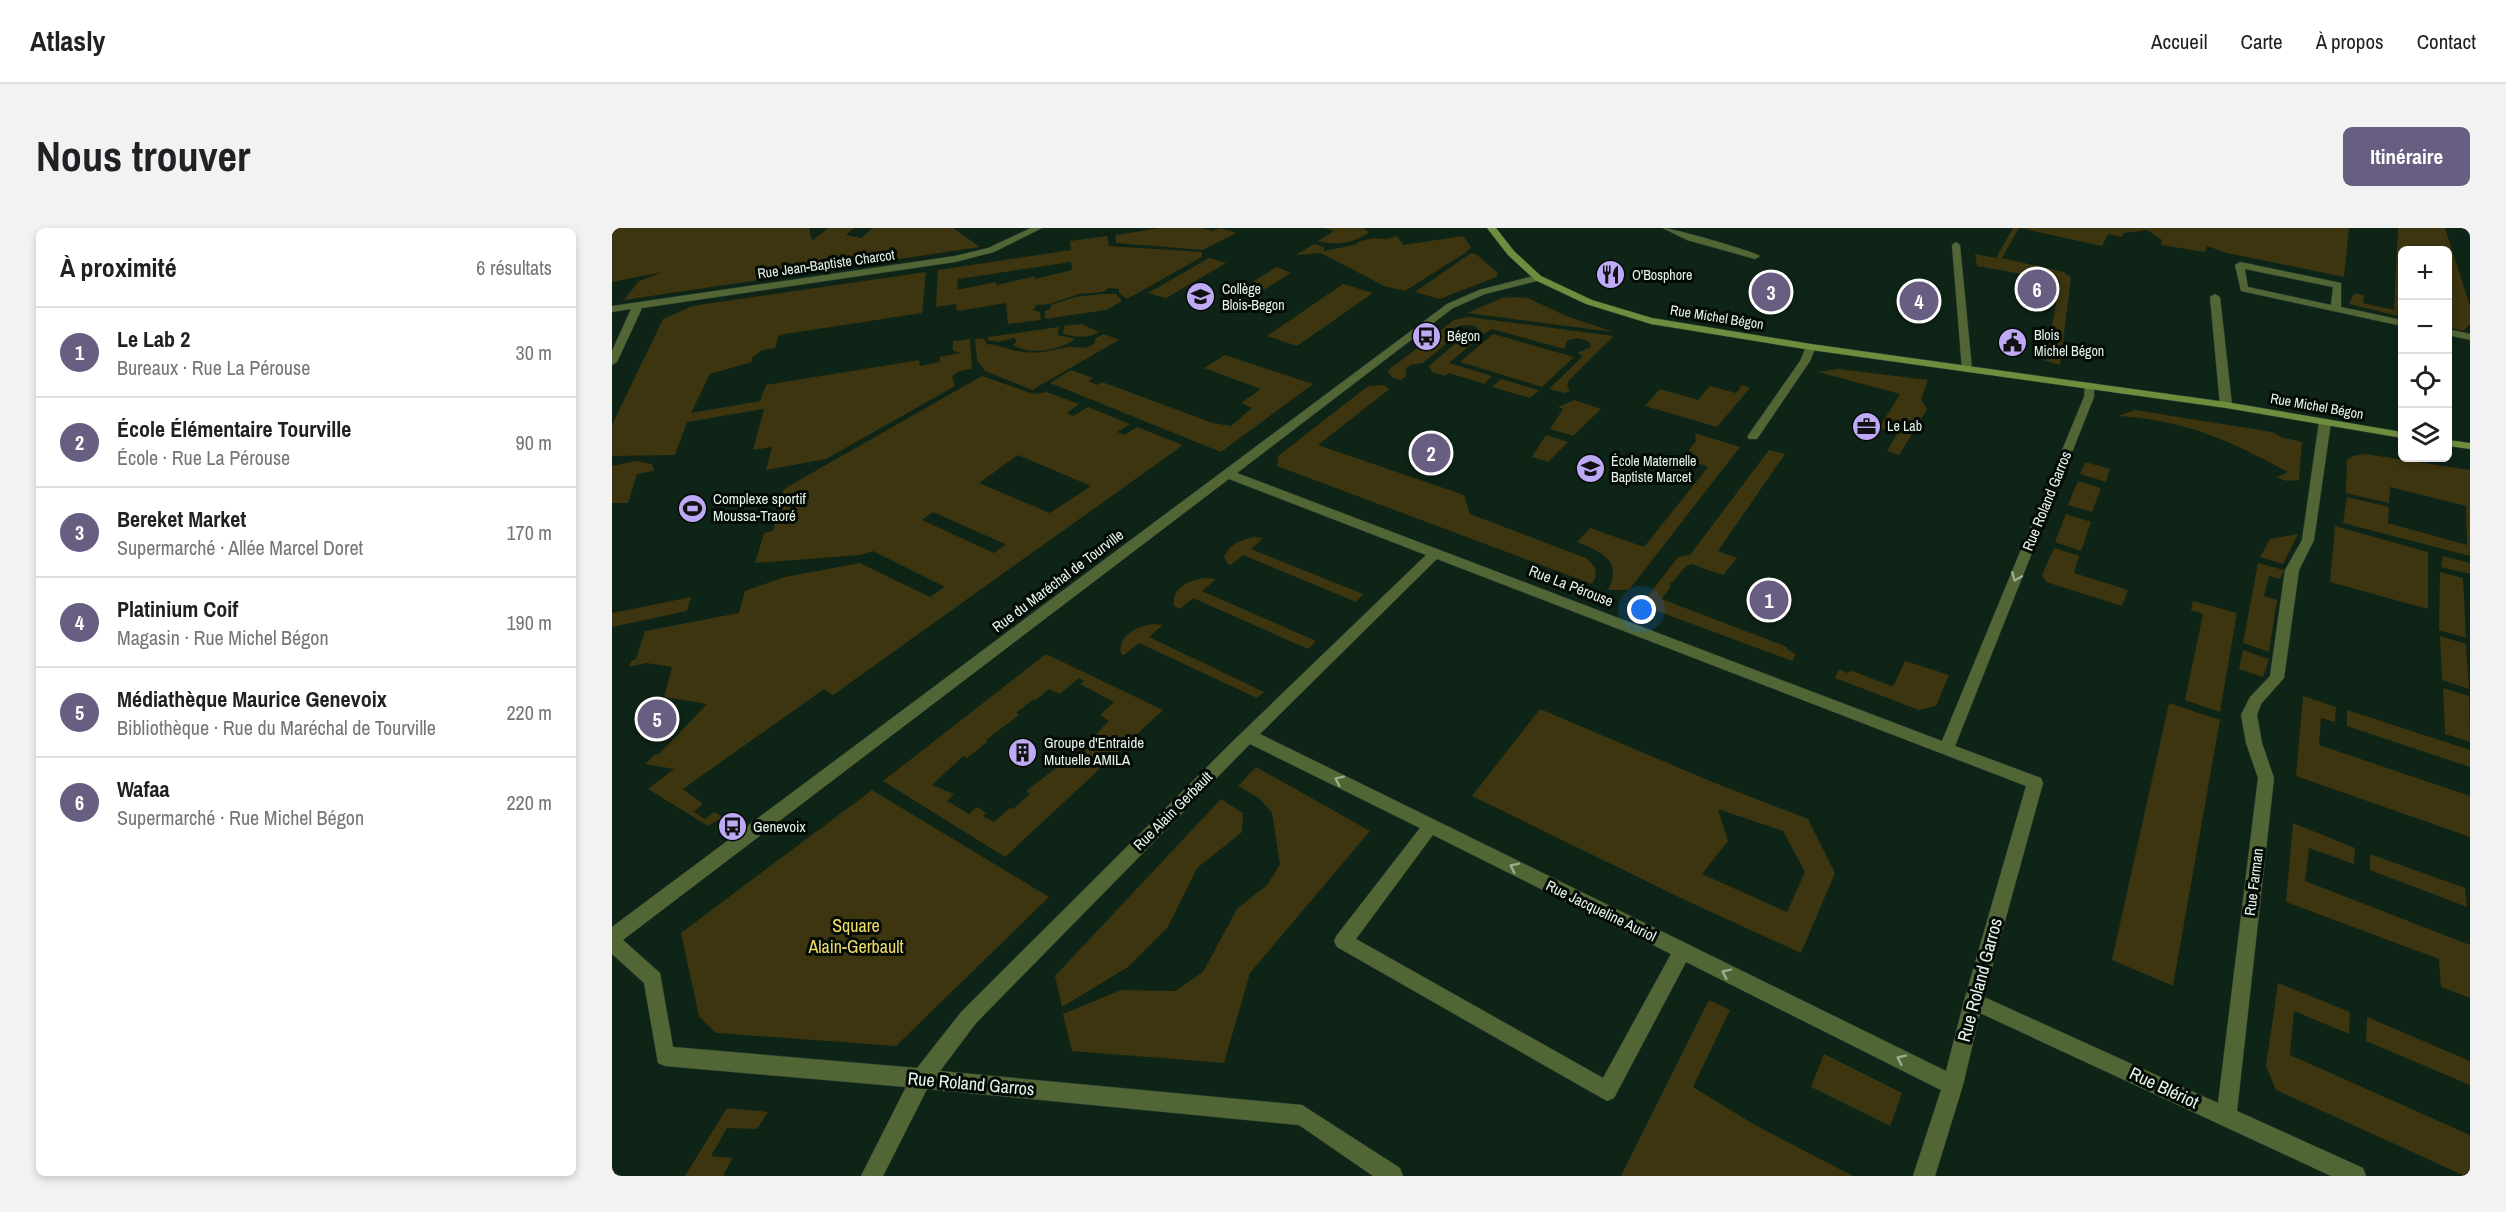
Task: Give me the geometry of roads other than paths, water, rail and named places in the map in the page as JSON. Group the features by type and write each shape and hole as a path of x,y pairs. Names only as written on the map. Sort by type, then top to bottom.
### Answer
{"street":[{"name":"Rue Jean-Baptiste Charcot","path":"612,309 955,259 991,250 1038,228"},
{"name":"Rue Michel Bégon","path":"1491,228 1511,253 1538,278 1589,302 1651,321 1811,347 2226,405 2398,434"},
{"path":"1667,228 1690,238 1755,256"},
{"path":"1956,245 1967,369"},
{"path":"2336,308 2338,285 2240,265 2244,289 2398,321"},
{"name":"Rue du Maréchal de Tourville","path":"612,940 1450,306 1482,292 1538,278"},
{"path":"2215,297 2226,405"},
{"path":"612,362 638,305"},
{"path":"2452,333 2470,337"},
{"path":"1753,437 1805,361 1811,347"},
{"name":"Rue Roland Garros","path":"1946,748 2089,398 2090,386"},
{"name":"Rue Farman","path":"2226,1117 2266,778 2254,743 2249,715 2255,701 2277,678 2292,570 2307,540 2325,422"},
{"path":"2452,444 2470,446"},
{"name":"Rue La Pérouse","path":"1228,474 2035,783"},
{"name":"Rue Alain Gerbault","path":"872,1176 921,1079 969,1017 1249,736 1436,553"},
{"name":"Rue Jacqueline Auriol","path":"1249,736 1953,1085"},
{"name":"Rue Roland Garros","path":"1924,1176 1953,1085 1972,1000 2035,783"},
{"path":"1431,826 1343,941 1607,1091 1682,951"},
{"name":"Rue Roland Garros","path":"612,940 653,979 665,1056 1302,1115 1392,1176"},
{"name":"Rue Blériot","path":"1972,1000 2355,1176"}],"place":[{"name":"O'Bosphore","path":"1611,275"},
{"name":"Wafaa","path":"2037,289"},
{"name":"Bereket Market","path":"1771,292"},
{"name":"Collège Blois-Begon","path":"1201,297"},
{"name":"Platinium Coif","path":"1919,301"},
{"name":"Bégon","path":"1426,336"},
{"name":"Blois Michel Bégon","path":"2013,343"},
{"name":"Le Lab","path":"1866,426"},
{"name":"École Élémentaire Tourville","path":"1431,453"},
{"name":"École Maternelle Baptiste Marcet","path":"1590,469"},
{"name":"Complexe sportif Moussa-Traoré","path":"692,508"},
{"name":"Le Lab 2","path":"1769,600"},
{"name":"Médiathèque Maurice Genevoix","path":"657,719"},
{"name":"Groupe d'Entraide Mutuelle AMILA","path":"1023,752"},
{"name":"Genevoix","path":"732,827"}],"park label":[{"name":"Square Alain-Gerbault","path":"856,936"}]}
